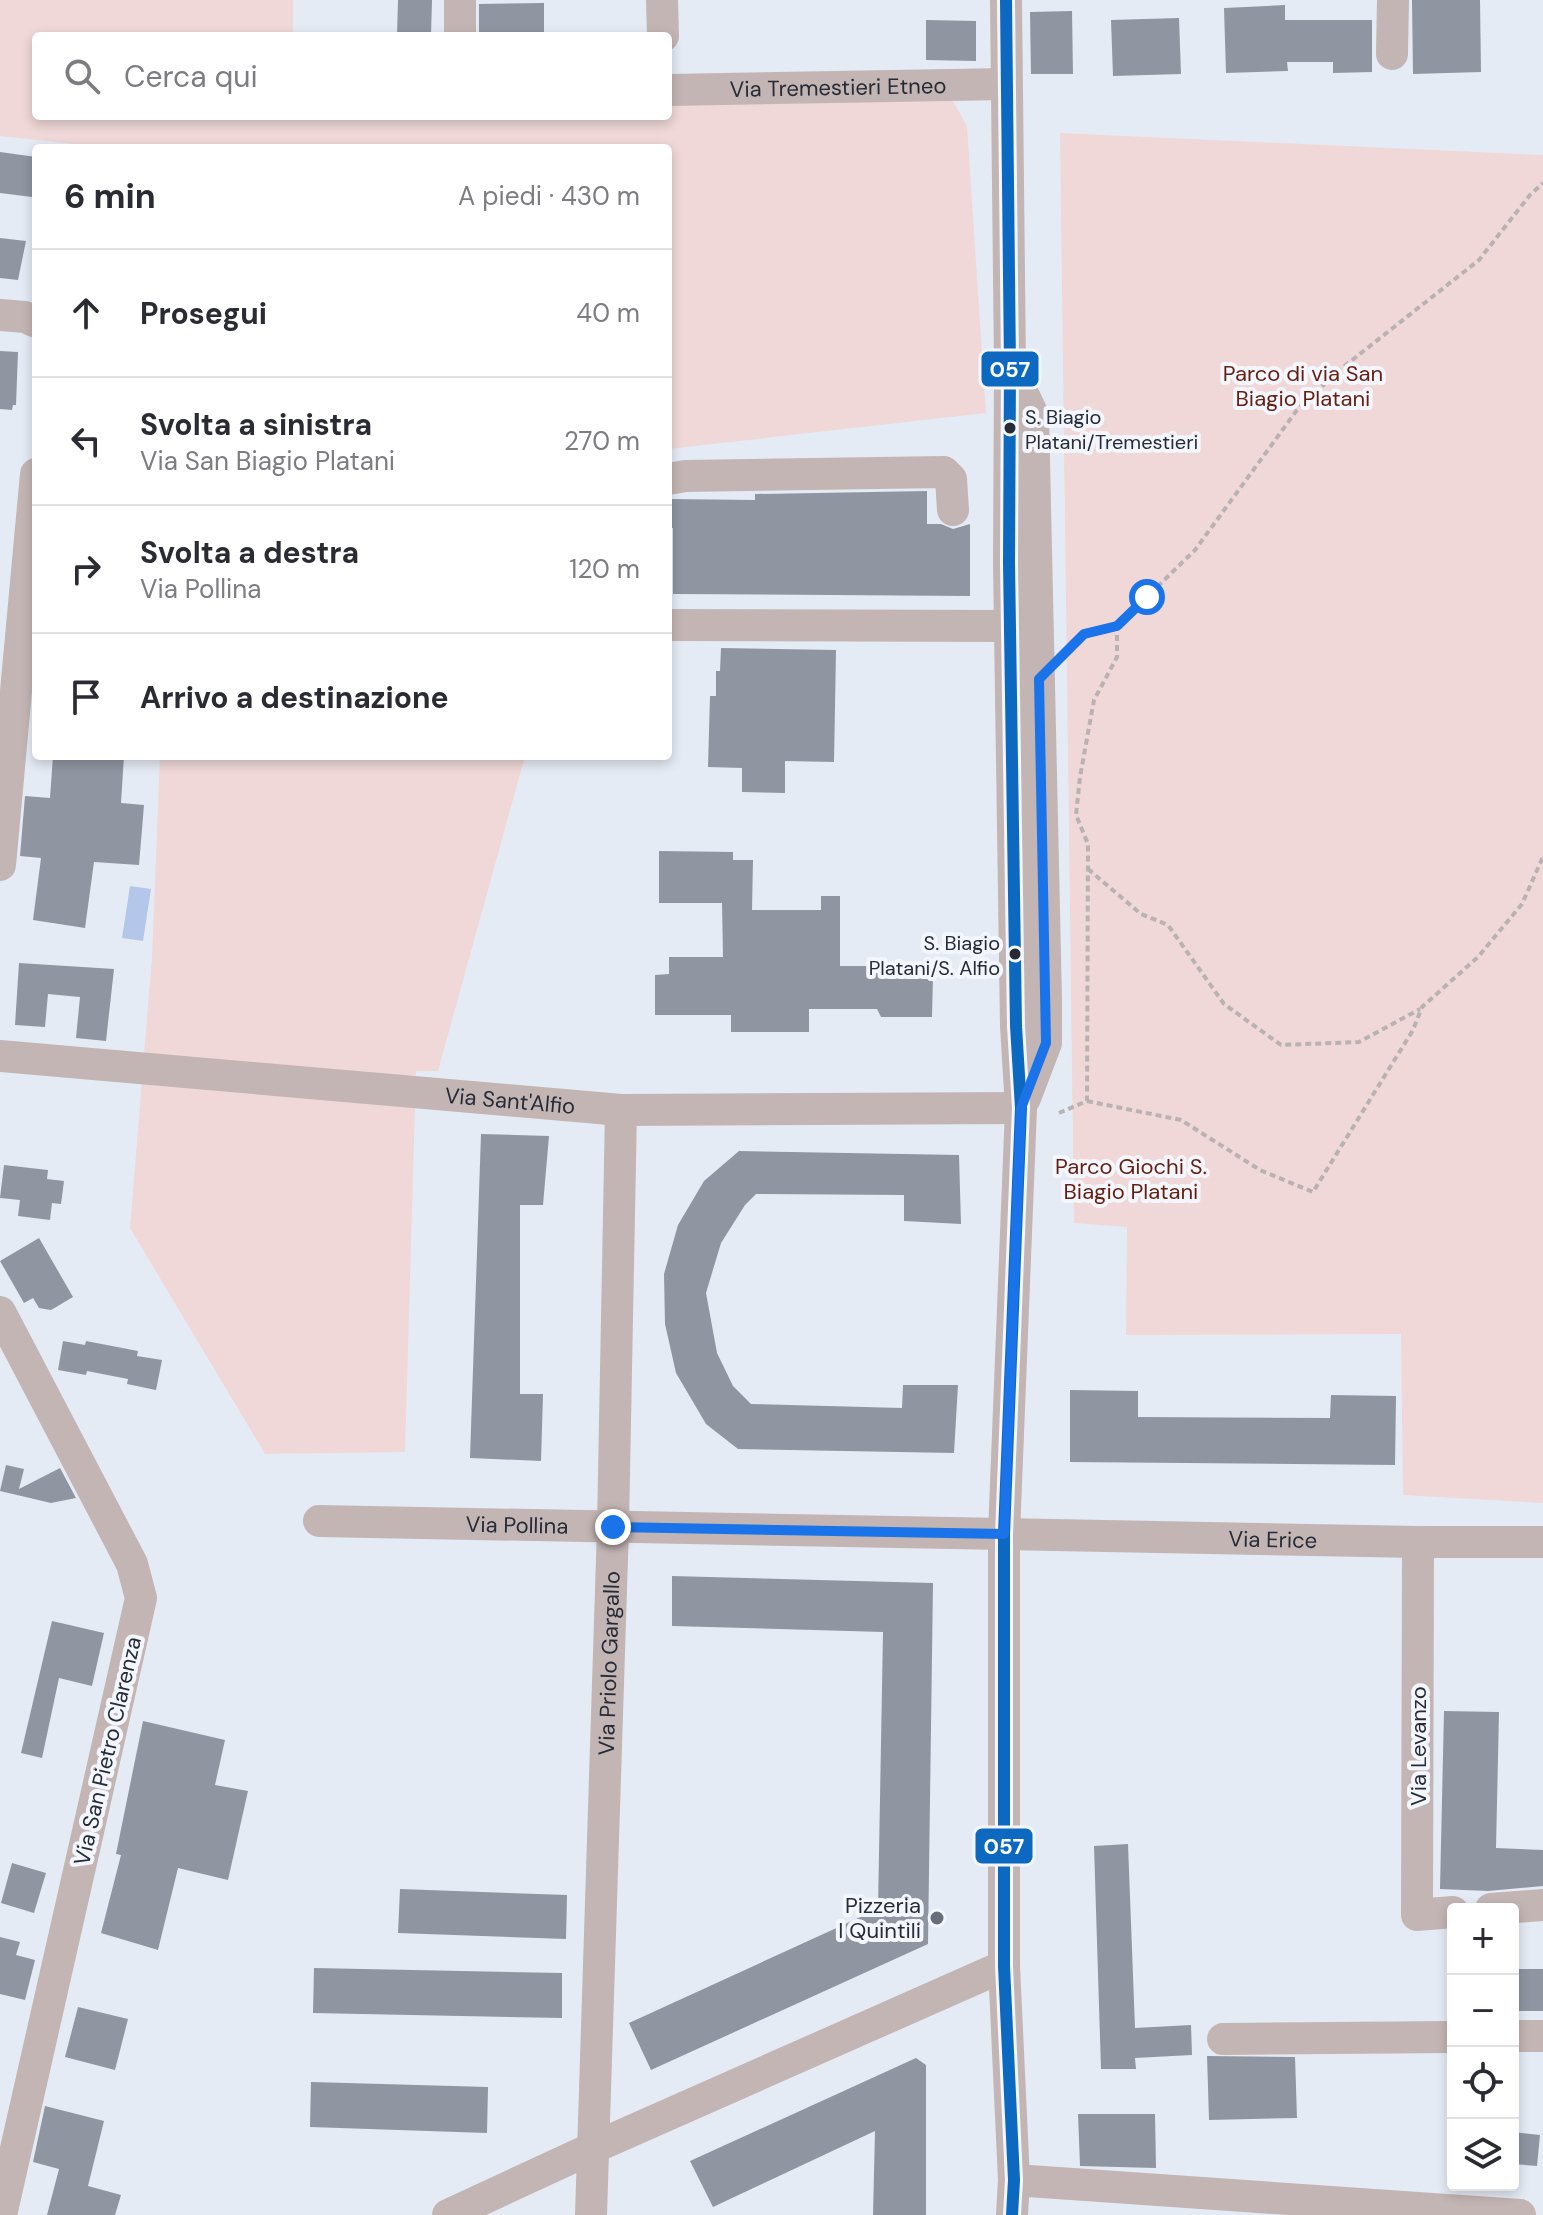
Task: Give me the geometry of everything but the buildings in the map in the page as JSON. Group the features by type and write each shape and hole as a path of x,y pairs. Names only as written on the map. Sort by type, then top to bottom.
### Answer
{"street":[{"path":"460,0 460,32"},
{"path":"662,0 663,32"},
{"path":"1006,0 1010,626 1031,1024 1046,1043 1021,1108 1004,1534 1004,1966 1014,2180 1012,2215"},
{"path":"1392,54 1393,0"},
{"name":"Via Tremestieri Etneo","path":"672,90 1006,84"},
{"path":"0,315 32,320"},
{"path":"1010,367 1033,415 1039,679 1031,1024"},
{"path":"672,478 944,472 951,479 953,510"},
{"path":"0,865 11,600 32,494"},
{"path":"672,625 1010,626"},
{"name":"Via Sant'Alfio","path":"0,1056 621,1110 1021,1108"},
{"name":"Via Priolo Gargallo","path":"591,2215 613,1527 621,1110"},
{"name":"Via San Pietro Clarenza","path":"0,1312 132,1564 141,1598 1,2215"},
{"name":"Via Pollina","path":"319,1521 1004,1534"},
{"name":"Via Erice","path":"1004,1534 1543,1542"},
{"name":"Via Levanzo","path":"1418,1542 1417,1915 1447,1912"},
{"path":"1519,1907 1543,1905"},
{"path":"448,2215 1004,1966"},
{"path":"1519,2036 1543,2036"},
{"path":"1223,2039 1447,2037"},
{"path":"1014,2180 1520,2215"}],"path":[{"path":"1039,679 1084,634 1117,626 1195,550 1297,410 1337,372 1479,260 1543,183"},
{"path":"1087,1101 1088,844 1076,815 1094,700 1117,657 1117,626"},
{"path":"1088,869 1141,914 1168,925 1224,1004 1281,1045 1359,1042 1422,1007 1478,957 1522,904 1543,857"},
{"path":"1059,1113 1087,1101 1181,1120 1260,1170 1313,1192 1413,1030 1422,1007"}],"green space":[{"path":"0,0 293,0 293,32 32,32 32,120 672,120 672,90 944,85 967,126 986,413 672,449 672,144 75,144 0,136"},
{"name":"Parco di via San Biagio Platani","path":"1060,133 1543,155 1543,1503 1403,1495 1401,1334 1126,1335 1127,1227 1074,1223"},
{"path":"160,760 524,760 438,1071 416,1071 405,1452 265,1454 130,1228 152,957"}],"water":[{"path":"130,886 151,889 143,941 122,938"}],"transit line":[{"name":"057","path":"1006,0 1009,563 1016,1026 1021,1108 1004,1534 1004,1966 1014,2180 1012,2215"}],"place":[{"name":"S. Biagio Platani/Tremestieri","path":"1010,428"},
{"name":"S. Biagio Platani/S. Alfio","path":"1015,954"},
{"name":"Pizzeria I Quintili","path":"937,1918"}],"route":[{"path":"613,1527 1004,1534 1021,1108 1046,1043 1039,679 1084,634 1117,626 1147,597"}],"park label":[{"name":"Parco Giochi S. Biagio Platani","path":"1131,1178"}]}
